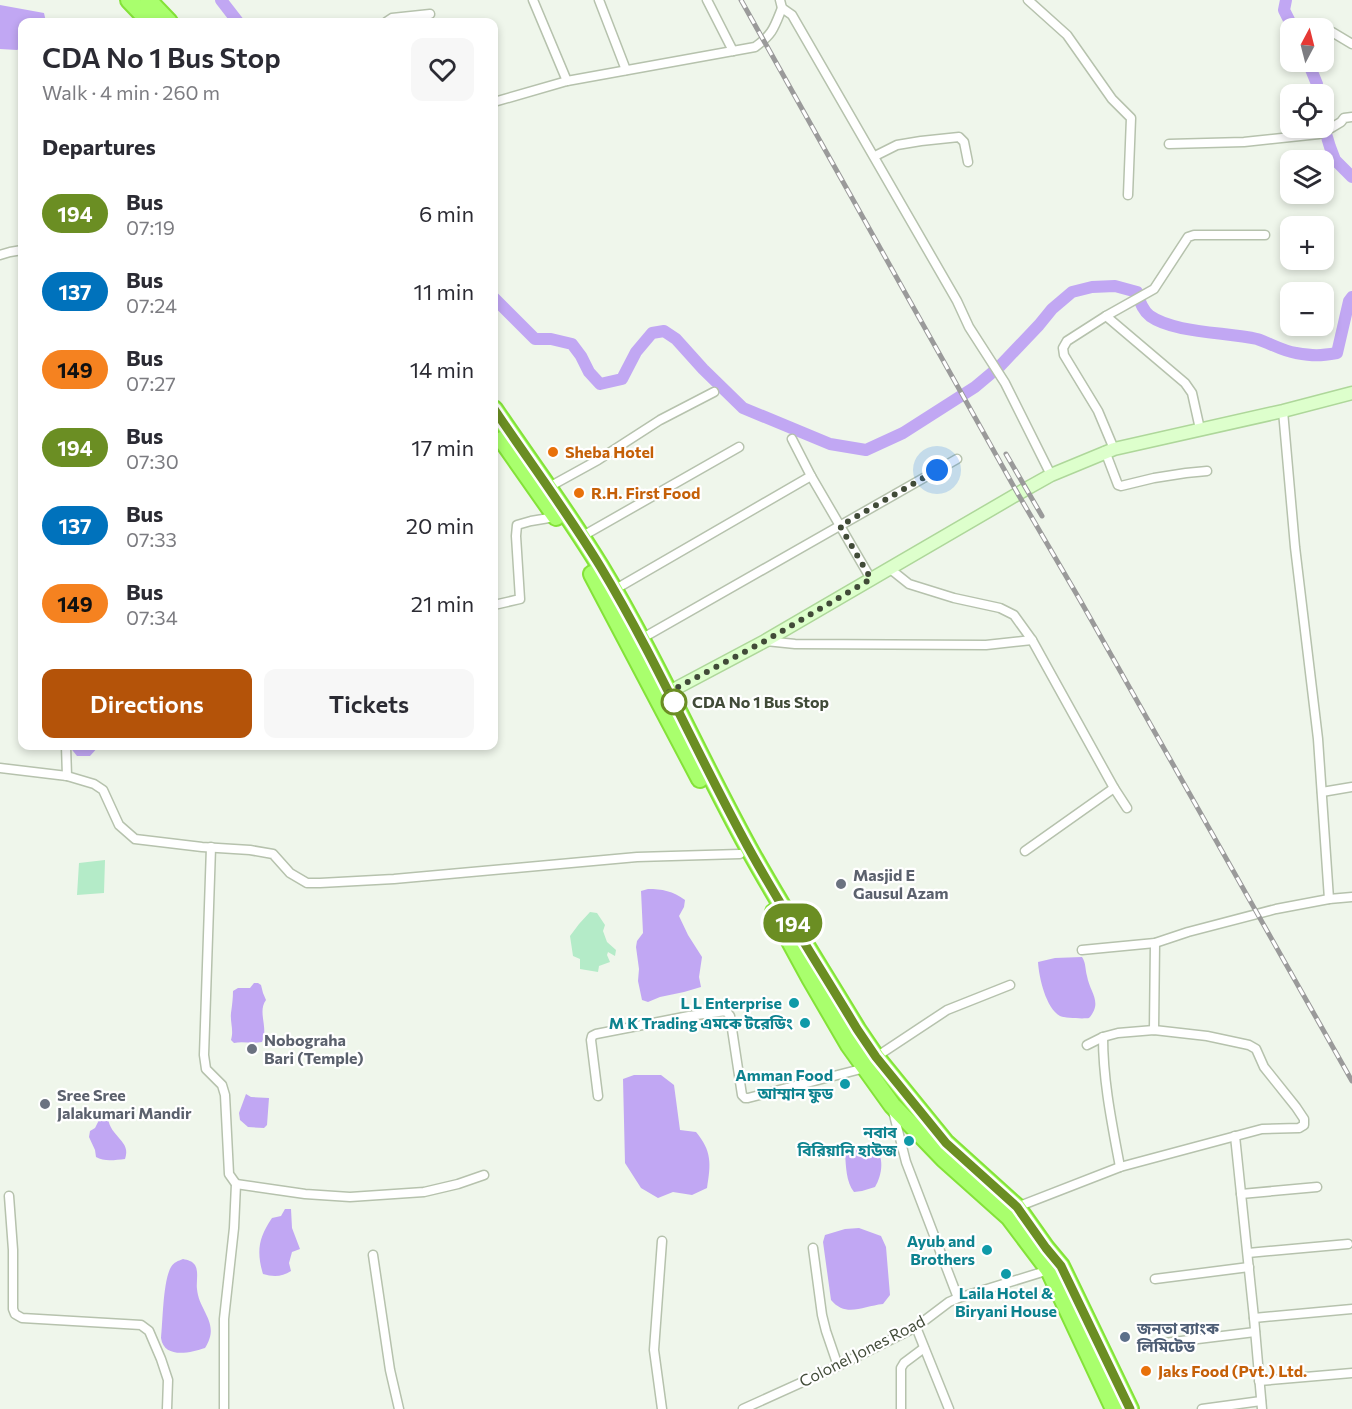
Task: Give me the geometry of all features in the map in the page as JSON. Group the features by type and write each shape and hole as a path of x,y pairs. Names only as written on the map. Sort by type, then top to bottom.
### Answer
{"highway":[{"path":"129,0 146,18"},
{"path":"148,0 165,18"},
{"path":"498,415 549,487 614,590 748,848 857,1029 892,1105 945,1159 1009,1218 1049,1270 1114,1409"},
{"path":"498,434 590,569 740,854 843,1035 946,1143 1017,1207 1061,1266 1130,1409"}],"street":[{"path":"534,0 567,81"},
{"path":"599,0 626,70"},
{"path":"707,0 733,51"},
{"path":"1028,0 1067,35 1112,99 1131,118 1128,195"},
{"path":"498,101 567,81 755,47 770,36 781,4 792,15 875,156 957,301 969,327 1005,383 1051,475"},
{"path":"392,18 430,14"},
{"path":"1334,33 1352,44"},
{"path":"1169,144 1244,142 1319,134 1344,118 1352,117"},
{"path":"875,156 897,145 959,137 964,142 968,162"},
{"path":"1207,471 1118,485 1098,411 1064,356 1064,348 1067,341 1154,289 1188,237 1194,235 1265,235"},
{"path":"0,255 18,251"},
{"path":"1106,316 1185,383 1192,393 1200,429"},
{"path":"549,487 598,460 660,420 714,392"},
{"path":"669,692 765,641 1051,475 1109,450 1352,393"},
{"path":"1283,411 1295,547 1316,728 1329,899"},
{"path":"792,439 871,579"},
{"path":"581,537 739,447"},
{"path":"641,639 957,459"},
{"path":"614,590 811,476"},
{"path":"498,604 520,599 517,525 555,517"},
{"path":"889,568 909,584 1014,615 1032,640 1114,788 1127,807"},
{"path":"765,641 795,644 986,645 1032,640"},
{"path":"66,750 67,776"},
{"path":"0,768 67,776 94,784 103,790 119,825 135,839 273,854 290,873 307,883 394,879 637,857 740,854"},
{"path":"1322,792 1352,787"},
{"path":"1026,851 1114,788"},
{"path":"211,847 204,1055 206,1069 222,1085 225,1095 229,1174 236,1184 234,1228 224,1318 225,1409"},
{"path":"1082,950 1155,943 1276,909 1352,897"},
{"path":"1154,1030 1155,943"},
{"path":"598,1096 591,1040 596,1034 726,1011 730,1016 742,1095 748,1098 871,1062 947,1010 1010,985"},
{"path":"1017,1207 1120,1167 1262,1129 1299,1128 1304,1125 1304,1119 1296,1107 1264,1067 1256,1049 1250,1045 1207,1036 1154,1030 1118,1033 1087,1045"},
{"path":"1103,1037 1106,1088 1120,1167"},
{"path":"892,1105 906,1162 958,1298"},
{"path":"1202,1409 1261,1405 1235,1136"},
{"path":"236,1184 305,1194 350,1197 424,1192 484,1175"},
{"path":"1241,1194 1317,1187"},
{"path":"9,1196 15,1314 22,1318 141,1325 149,1331 168,1380 167,1409"},
{"path":"662,1241 654,1350 662,1409"},
{"path":"1248,1253 1348,1244"},
{"path":"813,1248 822,1315 838,1366"},
{"path":"373,1255 390,1370 399,1409"},
{"path":"1155,1279 1249,1267"},
{"name":"Colonel Jones Road","path":"743,1409 838,1366 915,1327 949,1302 1049,1270"},
{"path":"1254,1318 1352,1309"},
{"path":"915,1327 949,1409"},
{"path":"1165,1343 1255,1332"},
{"path":"901,1409 901,1368 904,1363 924,1348"},
{"path":"1259,1381 1352,1373"}],"green space":[{"path":"105,860 104,893 77,895 79,863"},
{"path":"590,912 597,913 605,925 603,931 607,942 616,950 615,956 608,952 610,962 599,966 598,972 580,969 580,959 573,956 570,936"}],"shaded area":[{"path":"0,5 44,13 45,18 18,18 18,49 0,49"},
{"path":"72,750 95,750 90,756 77,756"},
{"path":"648,889 667,891 685,900 679,916 702,957 699,977 701,987 648,1002 642,1000 638,981 636,947 643,933 641,891"},
{"path":"1082,957 1095,1007 1089,1018 1060,1016 1047,1000 1038,962 1055,958"},
{"path":"254,983 261,985 266,1000 263,1010 264,1037 262,1042 234,1043 231,1040 233,991 238,988 250,988"},
{"path":"634,1075 661,1075 674,1085 680,1130 696,1132 708,1152 707,1188 692,1195 673,1192 658,1198 641,1188 625,1163 623,1079"},
{"path":"246,1094 251,1097 269,1098 267,1125 264,1128 248,1127 240,1120 239,1113"},
{"path":"104,1115 126,1148 125,1159 106,1160 96,1157 89,1137 90,1131"},
{"path":"852,1145 870,1146 879,1155 881,1171 875,1187 854,1192 851,1188 845,1153 846,1148"},
{"path":"285,1209 291,1209 292,1228 300,1249 292,1252 289,1263 291,1271 270,1276 263,1274 260,1244 272,1218 281,1216"},
{"path":"859,1228 881,1236 886,1247 890,1295 883,1304 849,1310 831,1300 823,1242 825,1235 845,1229"},
{"path":"183,1259 195,1265 197,1289 211,1331 205,1348 178,1353 167,1349 161,1338 168,1273 173,1264"}],"waterway":[{"path":"221,0 235,18"},
{"path":"1286,0 1284,10 1288,18"},
{"path":"1312,72 1317,84"},
{"path":"1327,138 1335,160 1352,177"},
{"path":"498,302 535,339 551,339 572,344 589,372 600,384 622,379 636,352 652,333 664,331 676,339 743,408 830,444 866,450 903,433 975,387 1000,366 1052,309 1072,292 1092,287 1115,286 1137,292 1145,311 1160,322 1186,329 1257,339 1281,349 1307,355 1337,353 1349,301 1352,297"}],"railway":[{"path":"741,0 1018,494 1352,1081"},
{"path":"1006,454 1042,516"}],"bus line":[{"name":"194","path":"498,415 549,487 600,567 669,692 748,848 857,1029 876,1057 946,1143 1017,1207 1061,1266 1130,1409"}],"place":[{"name":"Sheba Hotel","path":"553,452"},
{"name":"R.H. First Food","path":"579,493"},
{"name":"CDA No 1 Bus Stop","path":"674,702"},
{"name":"Masjid E Gausul Azam","path":"841,884"},
{"name":"L L Enterprise","path":"794,1003"},
{"name":"M K Trading এমকে টরেডিং","path":"805,1023"},
{"name":"Nobograha Bari (Temple)","path":"252,1049"},
{"name":"Amman Food আম্মান ফুড","path":"845,1084"},
{"name":"Sree Sree Jalakumari Mandir","path":"45,1104"},
{"name":"নবাব বিরিয়ানি হাউজ","path":"909,1141"},
{"name":"Ayub and Brothers","path":"987,1250"},
{"name":"Laila Hotel & Biryani House","path":"1006,1274"},
{"name":"জনতা ব্যাংক লিমিটেড","path":"1125,1337"},
{"name":"Jaks Food (Pvt.) Ltd.","path":"1146,1371"}],"route":[{"path":"674,702 669,692 765,641 871,579 840,526 937,470"}]}
